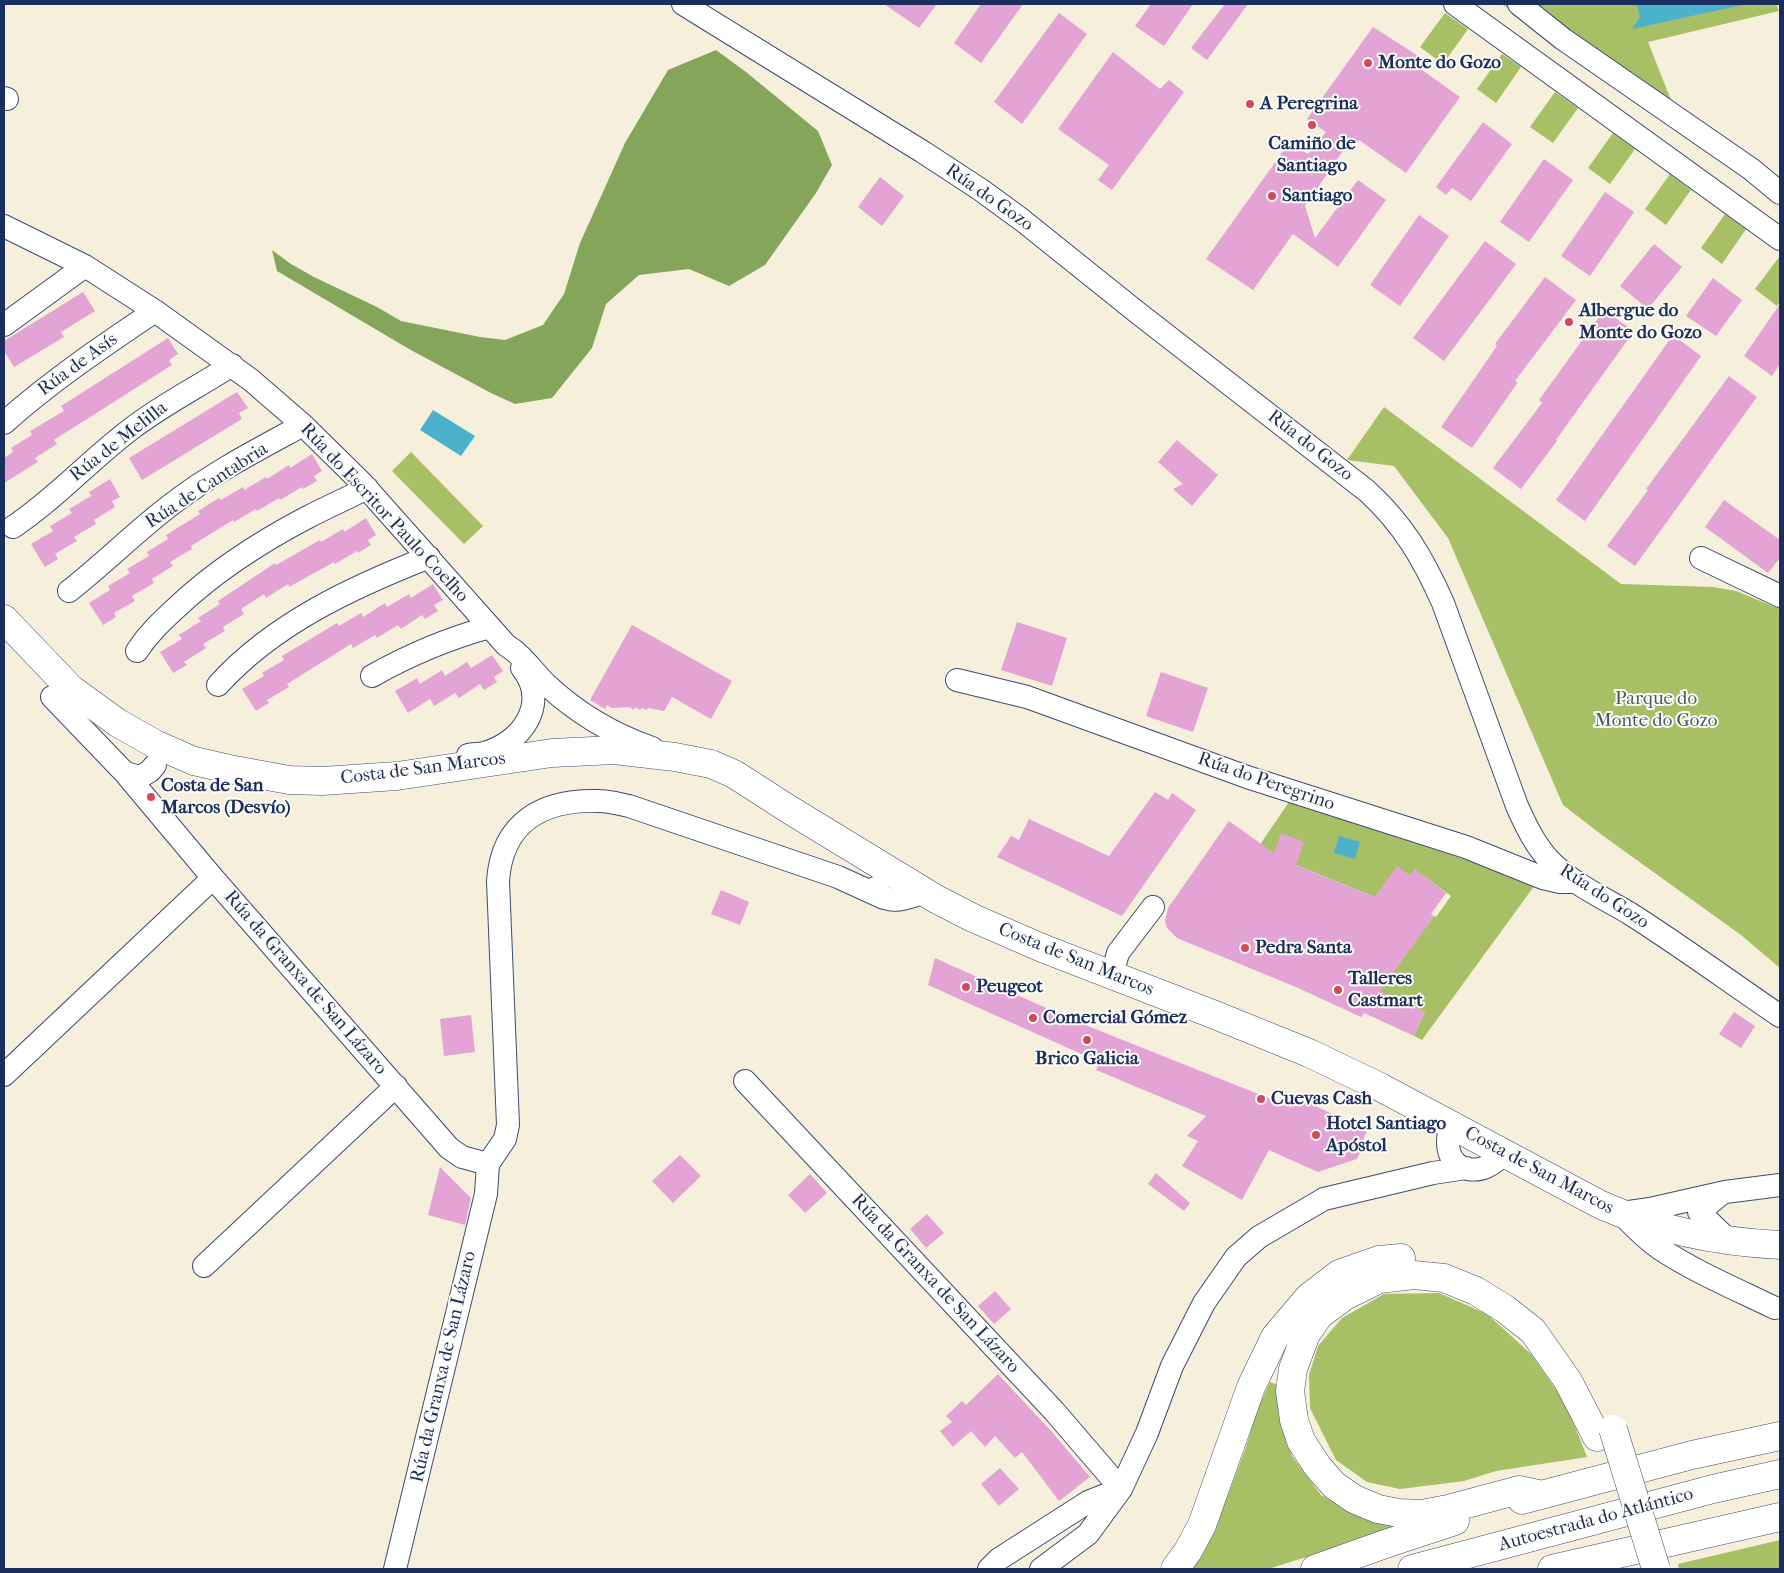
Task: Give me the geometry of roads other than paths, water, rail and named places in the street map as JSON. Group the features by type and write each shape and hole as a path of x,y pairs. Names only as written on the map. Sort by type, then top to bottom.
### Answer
{"main road":[{"name":"Costa de San Marcos","path":"4,619 61,693 118,722 154,744 194,762 289,780 397,776 509,759 569,752 614,750 675,757 704,762 722,768 790,810 873,868 925,892 973,918 1042,948 1309,1053 1380,1087 1450,1139 1503,1153 1621,1214 1684,1219 1732,1241 1780,1245"},
{"name":"Costa de San Marcos","path":"4,647 61,693 138,760 211,784 240,791 311,800 354,798 413,792 540,772 614,769 647,771 700,780 790,810"},
{"path":"138,760 179,764 194,762"},
{"path":"1175,1569 1188,1551 1202,1524 1251,1387 1275,1337 1309,1297 1339,1274 1379,1260 1410,1257 1445,1263 1482,1277 1513,1295 1545,1322 1582,1371 1656,1569"},
{"path":"1538,1494 1519,1490 1422,1514 1399,1513 1378,1509 1354,1499 1334,1485 1318,1467 1301,1441 1294,1420 1290,1391 1293,1369 1306,1334 1320,1315 1345,1296 1379,1279 1414,1275 1444,1278 1476,1291 1505,1309 1533,1332 1605,1433 1638,1569"},
{"path":"1315,1569 1538,1494 1692,1455 1780,1436"},
{"name":"Autoestrada do Atlántico","path":"1412,1569 1713,1489 1780,1474"},
{"name":"Autoestrada do Atlántico","path":"1552,1569 1780,1517"}],"street":[{"name":"Rúa do Gozo","path":"683,4 923,152 994,200 1367,491 1383,506 1409,537 1439,594 1517,806 1528,831 1540,850 1575,882 1629,914 1780,1016"},
{"path":"1455,4 1780,239"},
{"path":"1519,4 1563,39 1751,170 1780,193"},
{"name":"Rúa do Escritor Paulo Coelho","path":"4,226 85,266 156,311 232,365 303,426 367,488 506,645 516,651 546,684 588,718 614,733 675,757"},
{"path":"4,325 85,266"},
{"name":"Rúa de Asís","path":"4,423 38,393 108,342 156,311"},
{"name":"Rúa de Melilla","path":"13,528 132,428 232,365"},
{"name":"Rúa de Cantabria","path":"70,591 174,502 224,470 303,426"},
{"path":"136,650 147,636 190,595 228,565 309,516 367,488"},
{"path":"218,685 230,672 264,645 318,608 367,583 430,557"},
{"path":"1701,558 1780,596"},
{"path":"372,676 392,664 490,627"},
{"name":"Rúa do Escritor Paulo Coelho","path":"397,776 416,767 444,758 484,753 507,742 522,729 531,714 534,704 534,693 532,683 509,653 506,645"},
{"name":"Rúa do Peregrino","path":"957,680 1027,697 1247,777 1466,847 1543,878 1560,882 1575,882"},
{"name":"Rúa da Granxa de San Lázaro","path":"138,760 147,800 213,878 449,1148 462,1157 488,1164 486,1194 395,1569"},
{"path":"488,1164 505,1139 508,1125 498,881 502,853 514,831 531,816 565,803 600,801 629,806 838,877 884,898 892,900 902,899 925,892"},
{"path":"838,877 866,879 873,868"},
{"path":"873,868 876,890 884,898"},
{"name":"Rúa da Granxa de San Lázaro","path":"4,1074 213,878"},
{"path":"1112,975 1118,953 1153,907"},
{"name":"Rúa da Granxa de San Lázaro","path":"745,1081 1054,1411 1121,1489"},
{"path":"204,1266 396,1086"},
{"path":"1450,1139 1454,1161 1466,1168"},
{"path":"1433,1173 1450,1139"},
{"path":"1040,1569 1088,1534 1121,1489 1147,1433 1172,1366 1204,1303 1236,1257 1259,1237 1324,1199 1433,1173 1466,1168 1478,1170 1489,1166 1503,1153"},
{"path":"1684,1219 1725,1192 1780,1185"},
{"path":"1621,1214 1658,1247 1690,1266 1775,1308"},
{"path":"989,1569 999,1559 1088,1502 1121,1489"}],"water":[{"path":"1637,4 1747,4 1632,29 1640,17"},
{"path":"433,410 475,436 461,456 420,430"},
{"path":"1339,836 1360,842 1355,859 1334,853"}],"place":[{"name":"Monte do Gozo","path":"1368,63"},
{"name":"A Peregrina","path":"1250,104"},
{"name":"Camiño de Santiago","path":"1312,125"},
{"name":"Santiago","path":"1272,196"},
{"name":"Albergue do Monte do Gozo","path":"1569,322"},
{"name":"Costa de San Marcos (Desvío)","path":"151,797"},
{"name":"Pedra Santa","path":"1245,948"},
{"name":"Peugeot","path":"966,987"},
{"name":"Talleres Castmart","path":"1338,990"},
{"name":"Comercial Gómez","path":"1033,1018"},
{"name":"Brico Galicia","path":"1087,1040"},
{"name":"Cuevas Cash","path":"1261,1099"},
{"name":"Hotel Santiago Apóstol","path":"1316,1135"}],"park label":[{"name":"Parque do Monte do Gozo","path":"1656,710"}]}
